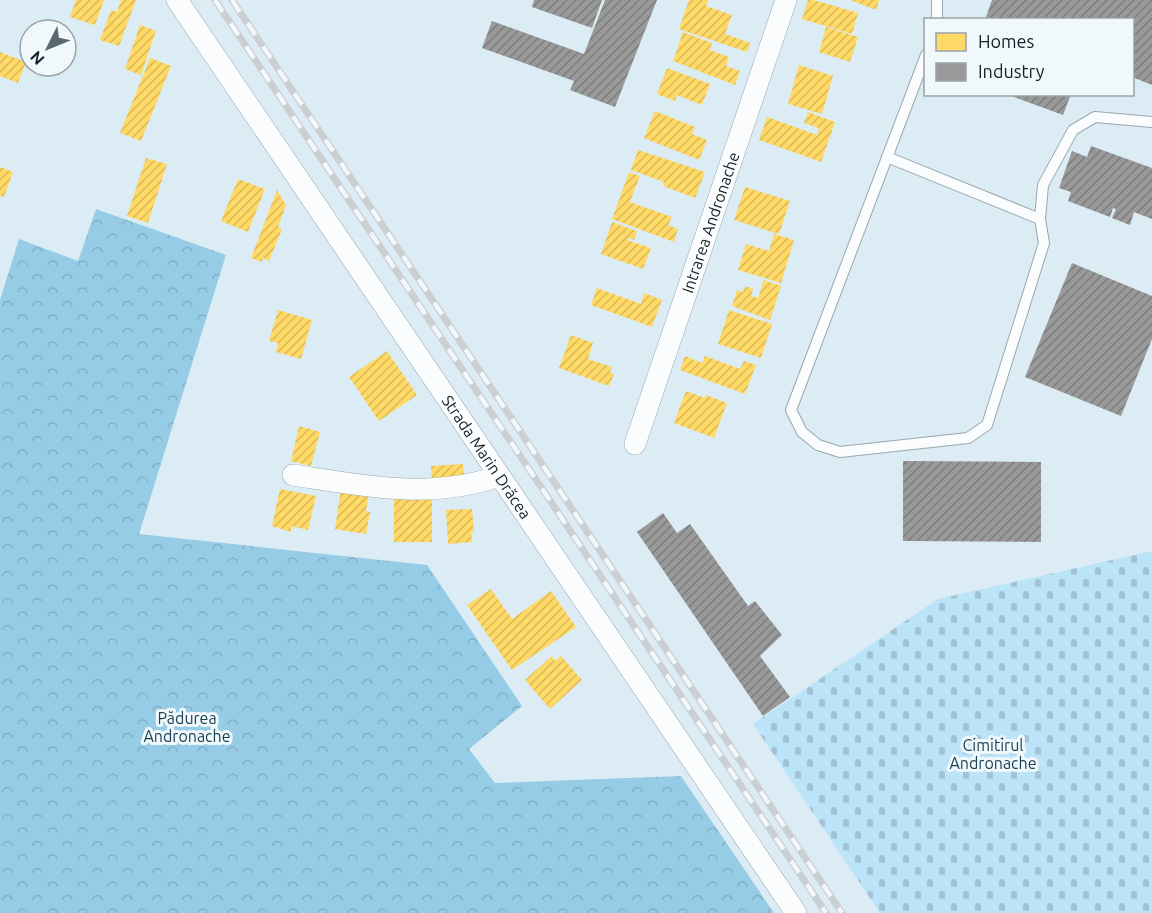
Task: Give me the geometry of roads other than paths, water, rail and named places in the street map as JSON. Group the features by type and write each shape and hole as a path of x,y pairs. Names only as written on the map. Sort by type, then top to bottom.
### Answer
{"street":[{"name":"Strada Marin Drăcea","path":"177,0 796,913"},
{"name":"Intrarea Andronache","path":"635,444 786,0"},
{"path":"293,475 372,486 433,490 477,484 499,476"}],"lane":[{"path":"937,18 938,0"},
{"path":"924,61 791,410 802,432 818,445 840,452 968,438 987,424 1044,243 1040,219 1043,184 1073,130 1095,117 1152,122"},
{"path":"887,157 1040,219"}],"railway":[{"path":"215,0 826,913"},
{"path":"232,0 842,913"}],"park label":[{"name":"Pădurea Andronache","path":"187,727"},
{"name":"Cimitirul Andronache","path":"993,754"}]}
